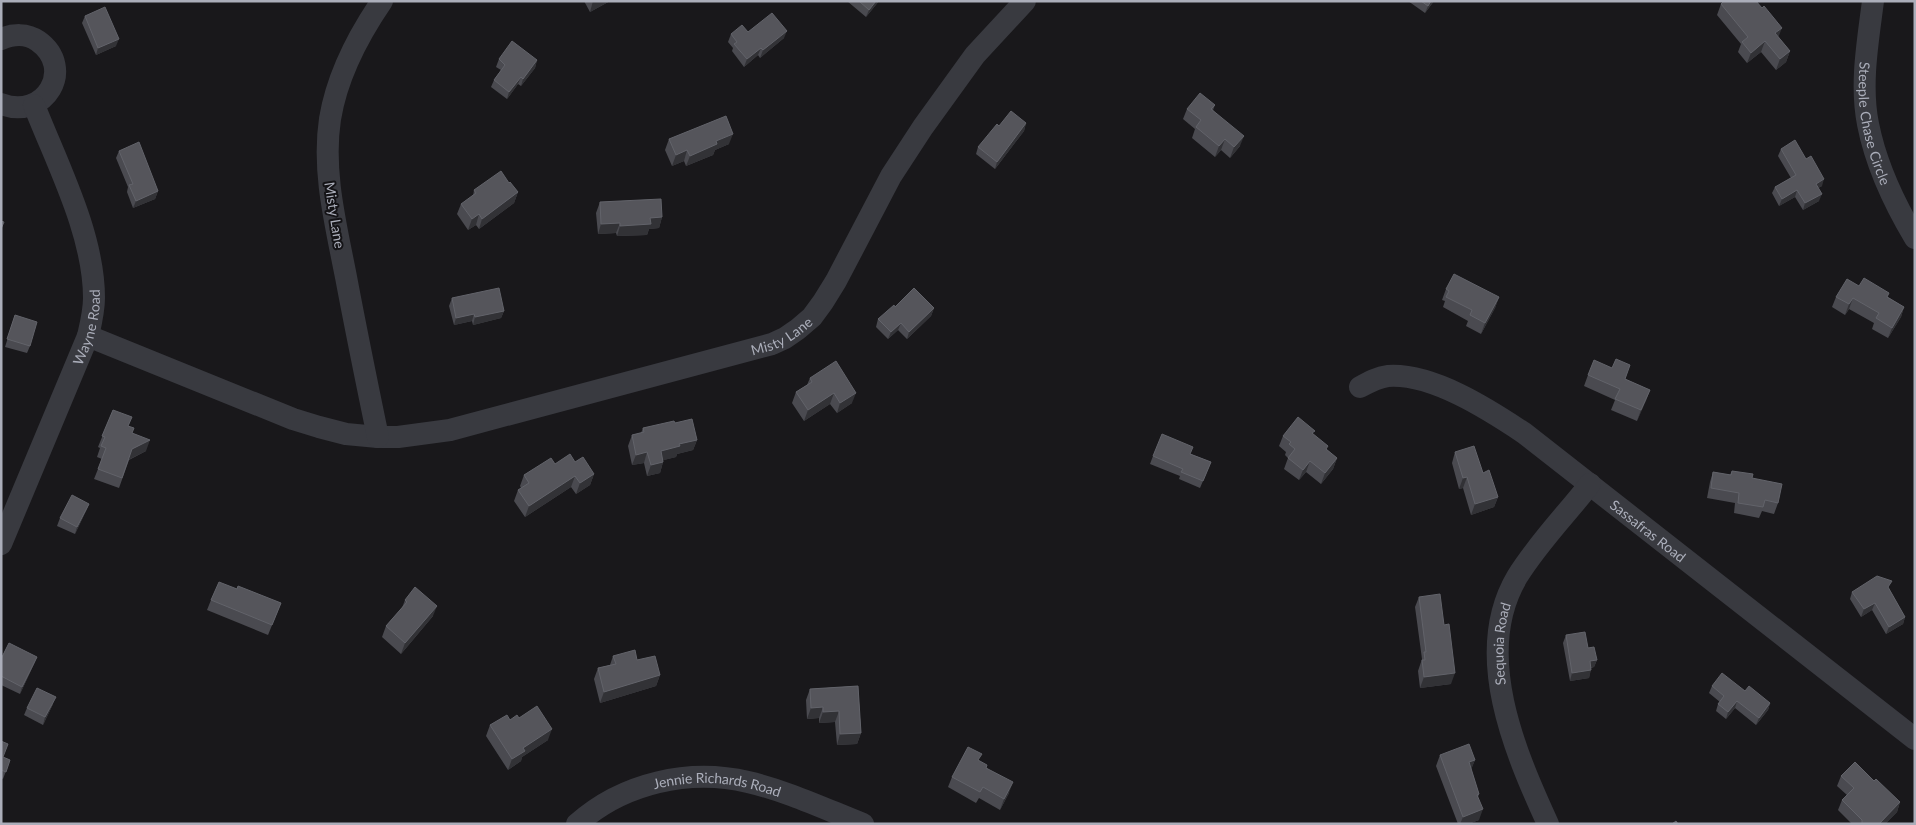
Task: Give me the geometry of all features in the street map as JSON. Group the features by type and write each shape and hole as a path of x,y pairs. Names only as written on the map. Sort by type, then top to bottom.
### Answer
{"street":[{"name":"Misty Lane","path":"378,437 333,210 328,164 330,119 342,77 361,35 382,1"},
{"name":"Misty Lane","path":"88,336 293,419 346,434 378,437 398,437 450,430 772,344 785,338 812,317 836,281 891,176 956,79 991,37 1025,1"},
{"name":"Steeple Chase Circle","path":"1872,1 1866,63 1868,123 1876,154 1888,186 1915,238"},
{"path":"1,39 22,35 34,38 45,46 52,56 55,67 55,79 50,90 34,106 22,109 10,108 1,104"},
{"name":"Wayne Road","path":"1,544 88,336 94,299 88,255 74,205 34,106"},
{"name":"Sassafras Road","path":"1360,387 1372,380 1387,376 1406,376 1434,384 1486,408 1524,433 1915,739"},
{"name":"Sequoia Road","path":"1548,824 1524,772 1510,728 1501,685 1498,647 1503,611 1516,579 1541,541 1571,509 1590,484"},
{"name":"Jennie Richards Road","path":"577,824 600,806 648,784 700,776 749,782 863,824"}],"building":[{"path":"859,1 876,1 869,10"},
{"path":"1421,1 1431,1 1428,6"},
{"path":"1724,1 1756,1 1762,8 1764,6 1782,28 1775,33 1790,51 1780,59 1765,41 1751,53 1742,42 1748,37 1721,4"},
{"path":"105,7 119,39 98,48 85,16"},
{"path":"772,13 787,31 763,50 761,48 747,59 734,44 737,42 731,34 742,25 748,32"},
{"path":"512,41 537,60 523,79 521,77 509,92 494,80 505,65 499,59"},
{"path":"1200,93 1215,105 1211,109 1244,136 1234,147 1225,139 1219,146 1196,127 1201,120 1187,109"},
{"path":"1011,111 1026,123 997,162 978,147 997,124 999,126"},
{"path":"726,116 733,134 716,141 717,144 690,156 687,150 676,155 669,139"},
{"path":"1795,140 1806,159 1811,156 1824,179 1816,184 1822,194 1805,203 1797,190 1782,199 1775,187 1796,175 1781,149"},
{"path":"139,142 158,191 136,201 129,185 133,184 119,151"},
{"path":"501,171 518,192 482,219 479,214 472,219 461,204 476,193 474,190"},
{"path":"661,199 662,217 650,218 651,224 620,226 620,223 601,224 600,202"},
{"path":"1454,274 1499,297 1485,323 1470,315 1472,310 1446,297 1449,291 1446,289"},
{"path":"1864,278 1889,293 1887,297 1904,307 1892,328 1876,318 1879,313 1853,298 1849,304 1836,297 1847,279 1859,286"},
{"path":"499,288 504,311 475,317 474,314 456,318 452,298"},
{"path":"914,288 934,308 909,332 901,323 891,332 878,319 894,305 895,307"},
{"path":"15,315 37,322 30,346 7,339"},
{"path":"1616,359 1630,365 1625,379 1650,390 1641,410 1615,399 1620,389 1588,375 1594,360 1612,368"},
{"path":"836,361 856,393 840,403 834,393 808,410 796,392 812,382 810,378"},
{"path":"113,410 132,417 128,426 134,428 132,433 150,440 132,449 122,478 98,469 106,448 101,446 105,437 102,436"},
{"path":"1298,417 1315,431 1312,433 1328,446 1326,449 1337,458 1325,473 1310,461 1303,470 1288,458 1295,449 1289,444 1291,442 1283,436"},
{"path":"692,419 697,440 661,451 663,462 651,465 647,452 636,455 632,435 644,432 643,428"},
{"path":"1162,434 1193,447 1190,454 1211,462 1203,481 1181,472 1183,469 1153,456"},
{"path":"1474,446 1483,473 1489,470 1498,497 1475,504 1467,477 1463,478 1455,452"},
{"path":"570,454 575,462 583,457 594,474 580,483 575,476 529,506 518,490 529,483 524,475 551,458 555,464"},
{"path":"1732,471 1753,474 1752,478 1782,484 1778,503 1765,500 1763,507 1738,503 1739,493 1711,488 1713,472 1731,475"},
{"path":"72,495 89,504 77,527 60,518"},
{"path":"1877,576 1892,581 1888,587 1905,617 1889,627 1875,603 1864,609 1852,592"},
{"path":"219,582 237,589 238,586 281,603 272,625 211,600"},
{"path":"415,587 437,606 405,643 386,626 407,602 405,600"},
{"path":"1440,594 1444,625 1449,624 1455,673 1424,677 1422,660 1425,660 1424,652 1426,652 1419,597"},
{"path":"1585,632 1588,648 1594,647 1597,660 1590,661 1591,670 1572,673 1566,635"},
{"path":"9,643 37,657 22,687 1,676 1,659"},
{"path":"635,650 637,660 655,656 660,675 604,692 598,668 616,664 613,656"},
{"path":"1722,673 1745,691 1749,686 1770,703 1759,718 1737,701 1728,712 1718,704 1724,696 1712,686"},
{"path":"858,686 861,733 840,734 839,711 823,712 823,707 811,708 810,689"},
{"path":"37,688 56,697 45,717 27,708"},
{"path":"537,706 552,729 523,748 525,751 512,759 490,725 507,715 510,720 517,715 519,718"},
{"path":"1,741 8,744 3,757 10,760 6,772 1,770"},
{"path":"1469,744 1475,760 1469,762 1479,794 1477,795 1483,809 1463,817 1440,755"},
{"path":"968,747 982,754 978,760 987,765 986,768 1013,782 1004,799 983,787 980,792 952,777"},
{"path":"1855,762 1874,781 1876,779 1900,802 1879,824 1862,824 1862,820 1842,800 1854,788 1841,776"}]}
